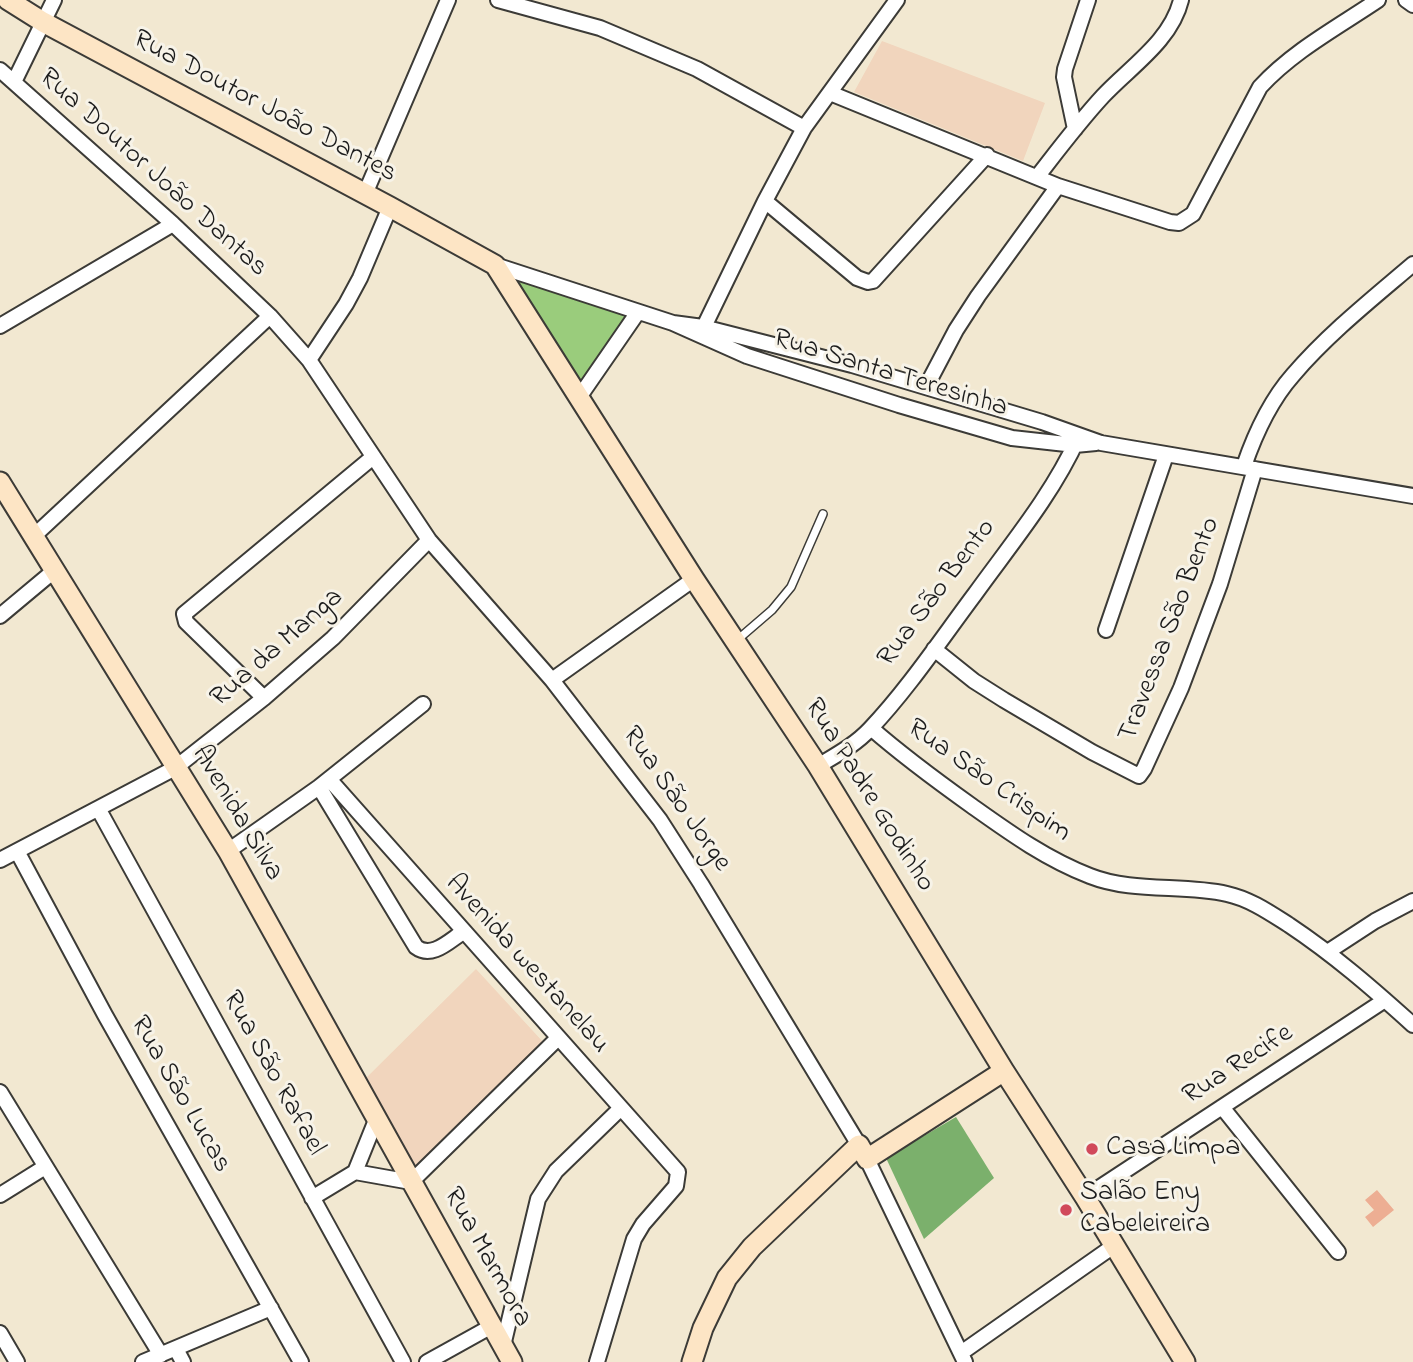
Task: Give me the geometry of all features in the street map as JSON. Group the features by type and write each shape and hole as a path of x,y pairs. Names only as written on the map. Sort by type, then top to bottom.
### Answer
{"street":[{"name":"Rua Doutor João Dantes","path":"8,0 43,22 390,206 495,265"},
{"path":"14,82 54,0"},
{"path":"365,194 448,0"},
{"path":"498,0 600,28 697,69 804,128"},
{"path":"702,332 765,201 804,128 897,0"},
{"path":"1075,129 1064,77 1088,0"},
{"path":"1037,177 1101,98 1164,35 1173,22 1181,0"},
{"path":"830,93 1058,186 1179,223 1193,214 1260,87 1275,71 1378,0"},
{"path":"1406,0 1413,5"},
{"name":"Rua Doutor João Dantas","path":"0,69 173,224 270,316"},
{"path":"765,201 857,278 873,281 987,155"},
{"path":"926,387 956,330 978,296 1058,186"},
{"path":"309,360 360,278 390,206"},
{"path":"0,327 173,224"},
{"path":"1249,467 1264,418 1292,376 1326,341 1413,264"},
{"name":"Rua Santa Teresinha","path":"495,265 702,332 926,387 1077,440"},
{"name":"Rua Padre Godinho","path":"495,265 694,579 818,766 1185,1362"},
{"path":"580,396 638,312"},
{"path":"35,535 270,316"},
{"name":"Rua São Jorge","path":"270,316 309,360 429,540 552,680 660,820 863,1152 963,1357"},
{"name":"Rua Santa Teresinha","path":"702,332 808,377 1012,438 1101,443 1413,496"},
{"name":"Rua São Bento","path":"818,766 871,729 1025,525 1060,472 1077,440"},
{"path":"1106,630 1166,455"},
{"path":"264,698 186,622 184,614 373,457"},
{"name":"Travessa São Bento","path":"934,649 1004,701 1139,776 1181,688 1220,584 1249,467"},
{"name":"Avenida Silva","path":"0,482 228,851 411,1182"},
{"name":"Rua da Manga","path":"0,860 175,768 264,698 333,638 429,540"},
{"path":"0,615 55,570"},
{"path":"552,680 694,579"},
{"path":"228,851 324,783 423,704"},
{"name":"Rua São Crispim","path":"871,729 907,759 1034,850 1069,868 1094,878 1122,884 1226,894 1243,899 1280,919 1329,951 1413,1025"},
{"path":"324,783 416,947 421,951 435,950 463,932"},
{"name":"Avenida westanelau","path":"324,783 463,932 678,1172 676,1186 643,1224 634,1239 597,1362"},
{"name":"Rua São Rafael","path":"99,810 403,1362"},
{"name":"Rua São Lucas","path":"18,851 105,1015 301,1362"},
{"path":"1329,951 1375,921 1413,901"},
{"name":"Rua Recife","path":"1085,1197 1385,1000"},
{"path":"355,1172 411,1182 558,1039"},
{"path":"692,1362 703,1328 727,1278 752,1247 863,1152 1004,1071"},
{"path":"0,1092 161,1354"},
{"path":"1222,1107 1338,1252"},
{"path":"508,1354 538,1199 556,1171 621,1108"},
{"path":"312,1198 355,1172 376,1120"},
{"path":"0,1195 45,1167"},
{"name":"Rua Marmora","path":"411,1182 508,1354"},
{"path":"963,1357 1115,1245"},
{"path":"143,1362 161,1354 179,1355 271,1308"},
{"path":"428,1362 492,1326"},
{"path":"0,1333 17,1362"}],"lane":[{"path":"736,642 772,610 791,587 823,514"}],"shaded area":[{"path":"882,41 1045,103 1023,161 854,92"},
{"path":"476,969 544,1043 417,1168 364,1080"}],"green space":[{"path":"508,275 629,314 579,388"},
{"path":"956,1117 994,1178 924,1239 886,1158"}],"building":[{"path":"1377,1190 1394,1210 1373,1227 1365,1217 1374,1210 1365,1200"}],"place":[{"name":"Casa Limpa","path":"1092,1149"},
{"name":"Salão Eny Cabeleireira","path":"1066,1210"}]}
